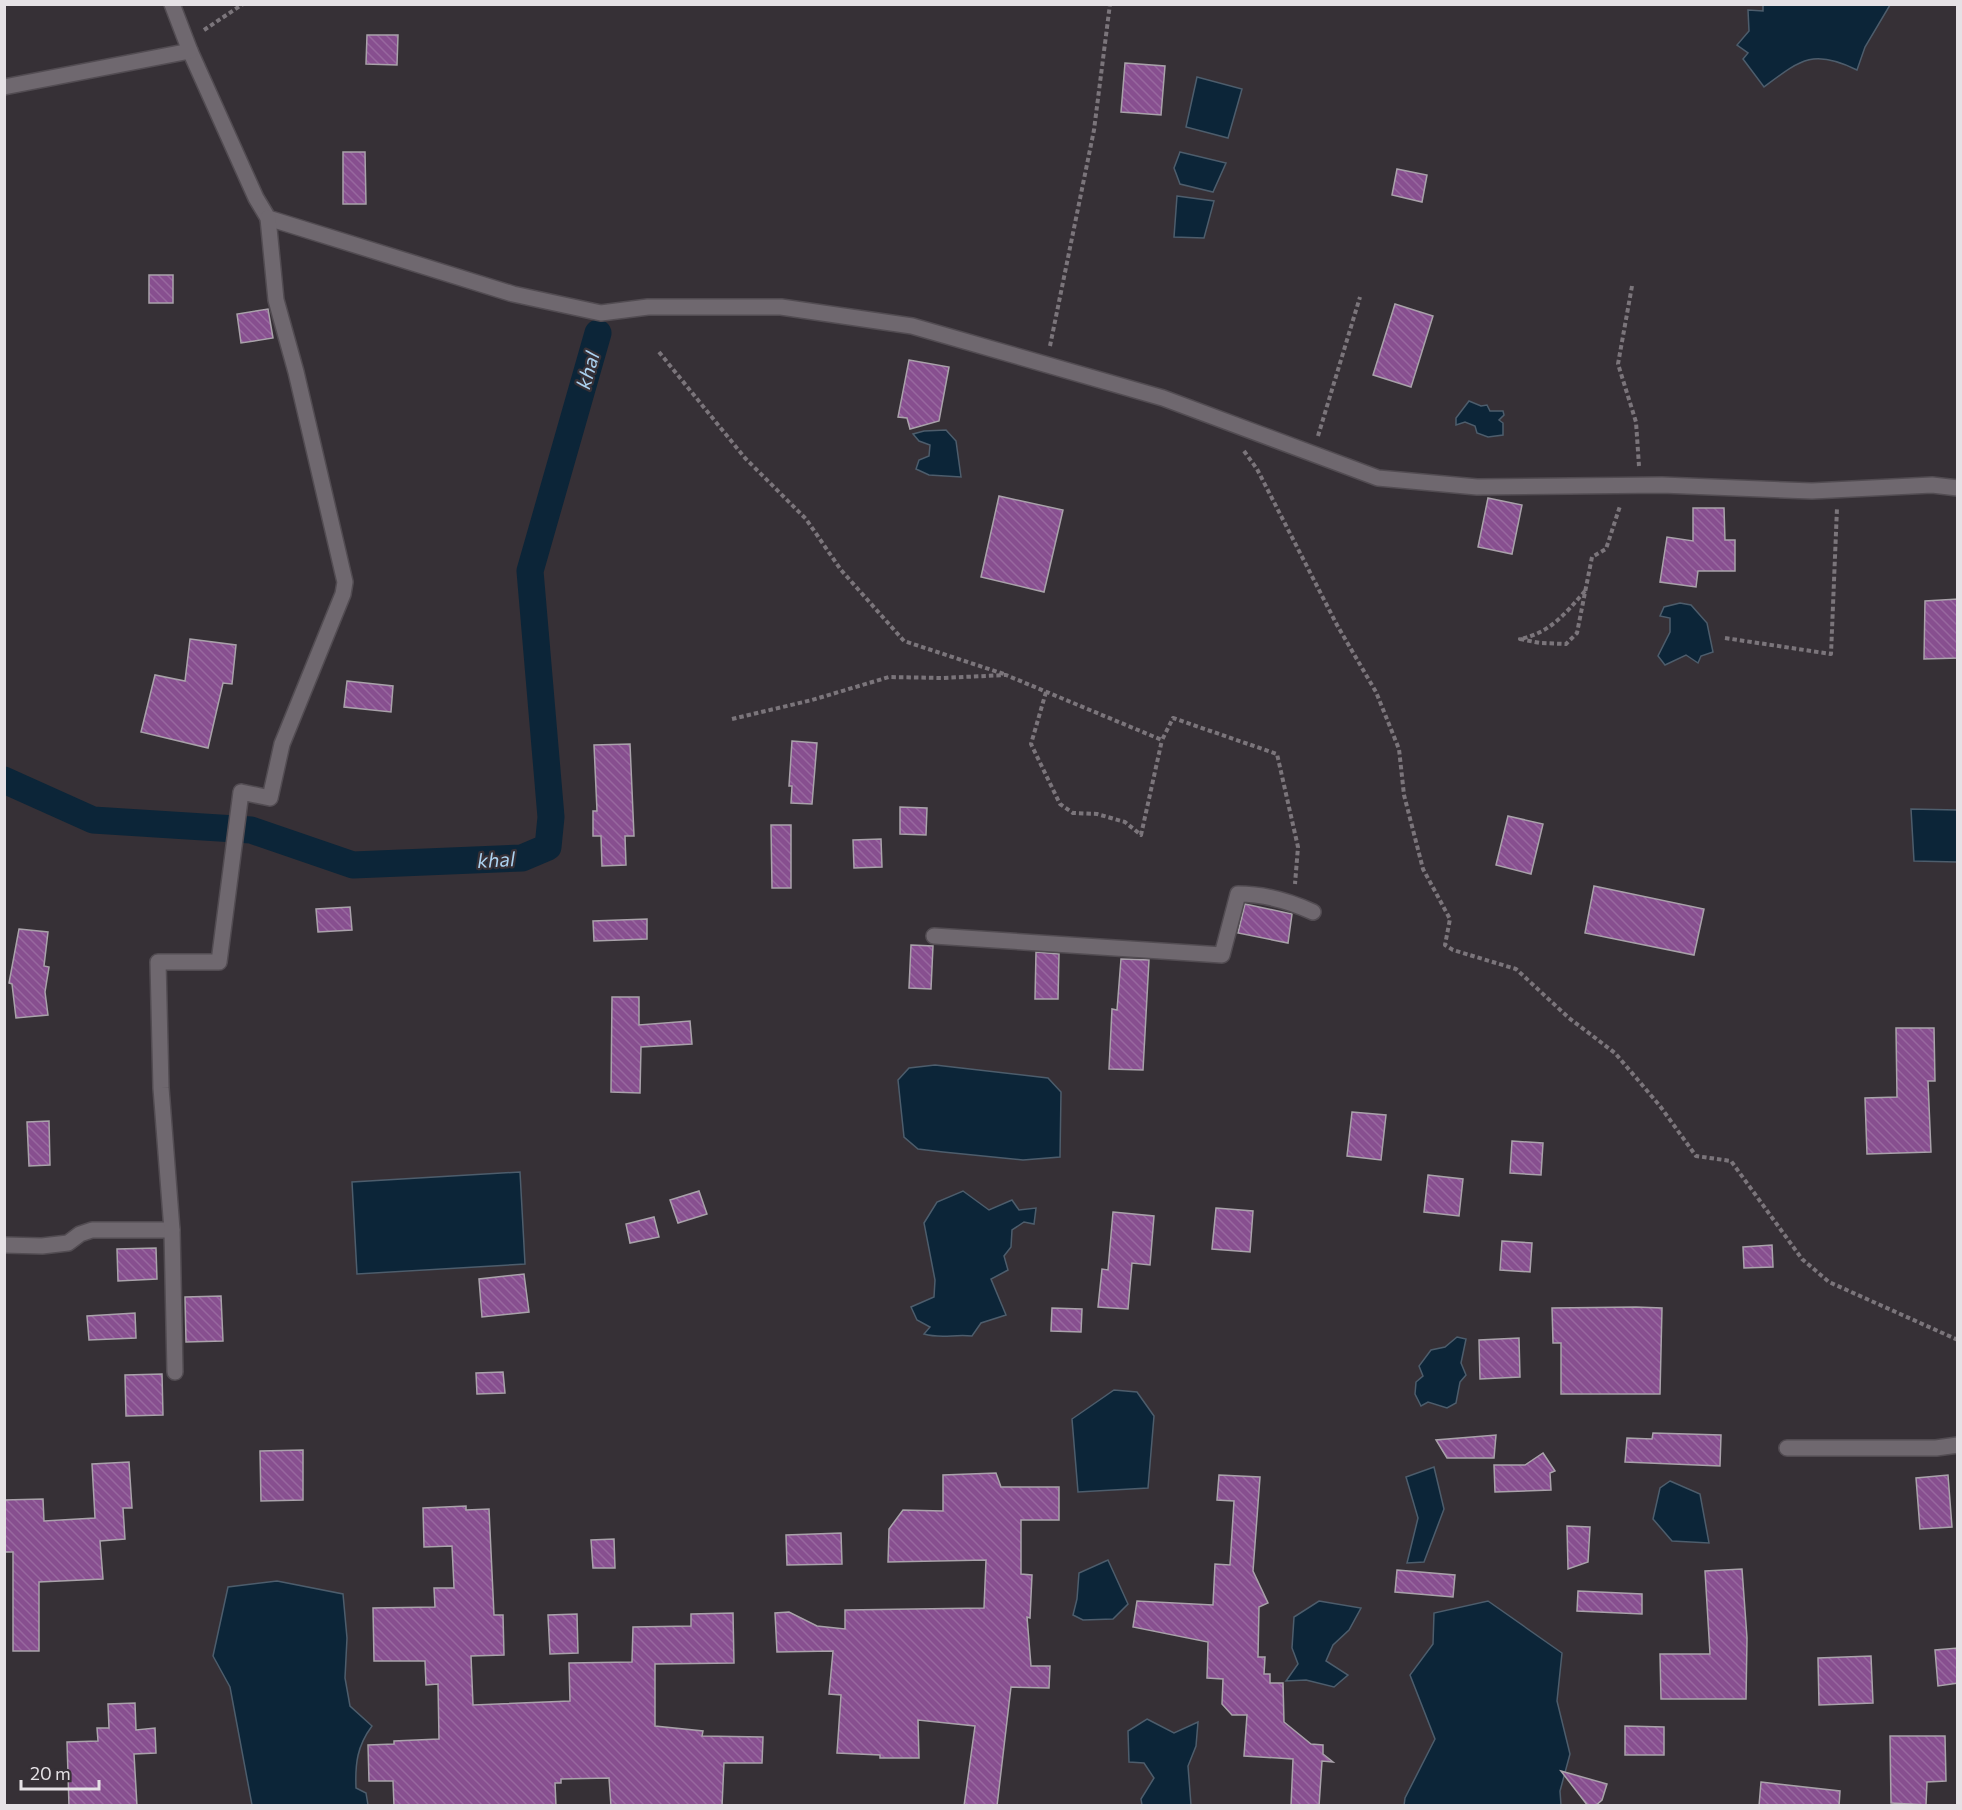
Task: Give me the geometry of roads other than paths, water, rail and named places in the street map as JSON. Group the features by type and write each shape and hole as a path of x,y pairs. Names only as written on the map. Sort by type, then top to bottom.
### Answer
{"street":[{"path":"172,4 188,47 256,198 268,218 276,300 296,372 345,582 343,594 282,744 270,798 242,792 219,962 158,962 161,1088 172,1230 175,1372"},
{"path":"4,87 188,47"},
{"path":"268,218 513,294 600,313 648,307 781,307 912,326 1163,398 1378,478 1478,487 1641,486 1838,490 1932,484 1958,488"},
{"path":"934,936 1222,955 1238,894 1254,894 1292,903 1313,912"},
{"path":"4,1245 42,1246 68,1243 80,1234 92,1230 172,1230"},
{"path":"1787,1448 1936,1448 1958,1445"}],"water":[{"path":"1763,5 1890,5 1865,47 1857,70 1829,60 1808,60 1788,70 1764,87 1743,59 1748,53 1737,45 1749,31 1748,10 1763,11"},
{"path":"1197,77 1242,89 1228,138 1186,127"},
{"path":"1180,152 1226,163 1213,192 1180,184 1174,168"},
{"path":"1177,196 1214,201 1204,238 1174,237"},
{"path":"1469,401 1481,406 1487,405 1490,411 1503,411 1504,415 1499,420 1503,423 1503,435 1488,437 1477,433 1475,426 1465,422 1456,425 1456,418"},
{"path":"946,430 956,441 961,477 929,475 916,469 919,460 929,456 930,445 919,441 913,434"},
{"path":"1680,603 1691,605 1707,623 1713,652 1701,656 1698,663 1686,655 1665,665 1658,656 1670,632 1670,618 1660,616 1664,607"},
{"path":"1911,809 1957,810 1957,862 1914,861"},
{"path":"935,1065 1048,1078 1061,1092 1060,1157 1023,1160 918,1149 904,1137 898,1080 909,1068"},
{"path":"520,1172 525,1264 357,1274 352,1182"},
{"path":"963,1191 989,1210 1012,1200 1019,1210 1036,1208 1034,1224 1024,1222 1012,1230 1011,1247 1004,1256 1008,1270 991,1279 1006,1315 981,1323 972,1336 924,1334 930,1327 917,1320 911,1307 934,1297 935,1280 924,1223 937,1202"},
{"path":"1457,1337 1466,1339 1461,1363 1466,1375 1460,1382 1456,1403 1447,1408 1428,1402 1421,1406 1415,1394 1416,1382 1423,1376 1419,1366 1431,1350 1445,1347"},
{"path":"1114,1390 1137,1392 1154,1416 1148,1488 1078,1492 1072,1419"},
{"path":"1434,1467 1444,1509 1424,1562 1407,1563 1418,1518 1406,1477"},
{"path":"1670,1481 1700,1494 1709,1543 1672,1541 1653,1519 1660,1488"},
{"path":"1108,1560 1128,1604 1113,1619 1083,1620 1073,1615 1079,1573"},
{"path":"277,1581 343,1594 347,1638 345,1678 350,1706 372,1726 360,1748 356,1771 356,1788 366,1793 368,1805 252,1805 230,1687 213,1656 228,1587"},
{"path":"1319,1601 1361,1608 1349,1630 1333,1645 1326,1661 1348,1675 1334,1687 1306,1680 1286,1681 1298,1664 1292,1648 1294,1617"},
{"path":"1488,1601 1562,1653 1557,1701 1570,1754 1560,1791 1561,1805 1404,1806 1405,1798 1435,1739 1410,1675 1433,1644 1434,1613"},
{"path":"1147,1719 1174,1733 1198,1722 1196,1746 1188,1766 1191,1805 1142,1805 1141,1799 1154,1778 1144,1763 1129,1762 1128,1731"}],"waterway":[{"name":"khal","path":"4,780 93,820 251,830 353,865 522,858 548,847 551,817 530,571 598,333"}]}
